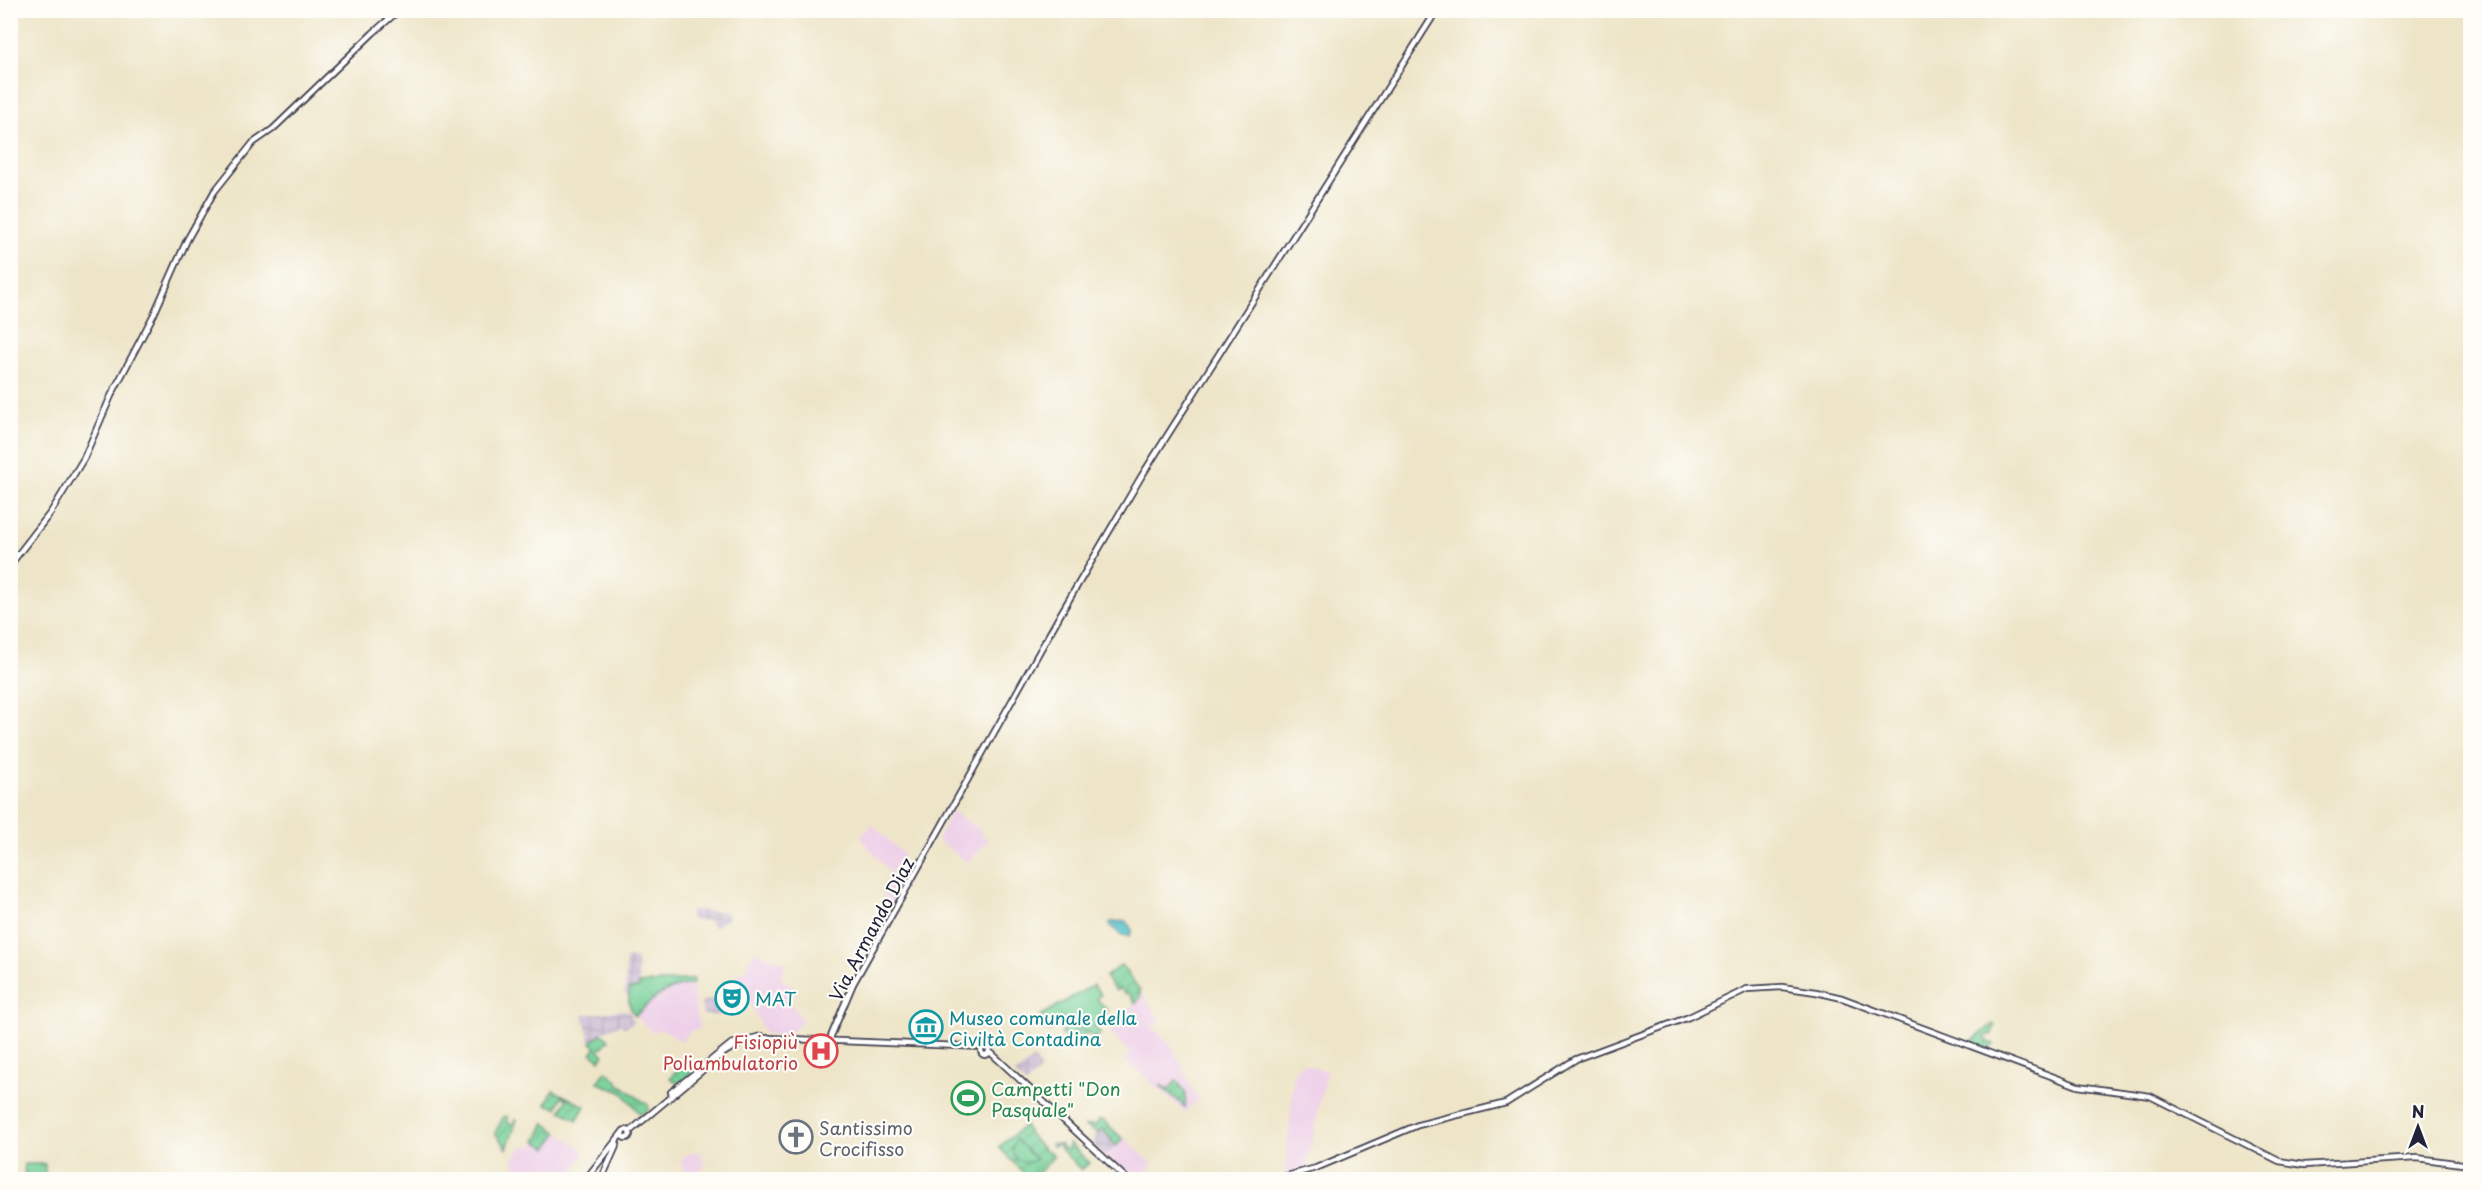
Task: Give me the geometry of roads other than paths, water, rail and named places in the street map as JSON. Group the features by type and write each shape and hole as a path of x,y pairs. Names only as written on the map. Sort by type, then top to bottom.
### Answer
{"main road":[{"path":"10,566 51,512 84,458 111,396 147,329 187,240 214,192 253,142 273,129 399,10"},
{"name":"Via Armando Diaz","path":"829,1041 854,984 939,830 1141,477 1437,10"},
{"path":"1272,1179 1292,1176 1353,1154 1418,1125 1506,1103 1586,1055 1689,1017 1747,989 1769,987 1816,992 1842,998 2078,1086 2150,1095 2279,1161 2304,1165 2417,1158 2470,1165"},
{"path":"585,1179 609,1148 720,1052 738,1041 767,1035 829,1041 969,1046 982,1049 983,1054 988,1053 1126,1179"},
{"path":"601,1179 617,1144 625,1134"},
{"path":"609,1148 617,1144"}],"water":[{"path":"1126,921 1132,930 1130,936 1122,935 1109,925 1111,922"}],"place":[{"name":"MAT","path":"732,998"},
{"name":"Museo comunale della Civiltà Contadina","path":"926,1027"},
{"name":"Fisiopiù Poliambulatorio","path":"821,1051"},
{"name":"Campetti \"Don Pasquale\"","path":"968,1098"},
{"name":"Santissimo Crocifisso","path":"796,1137"}]}
